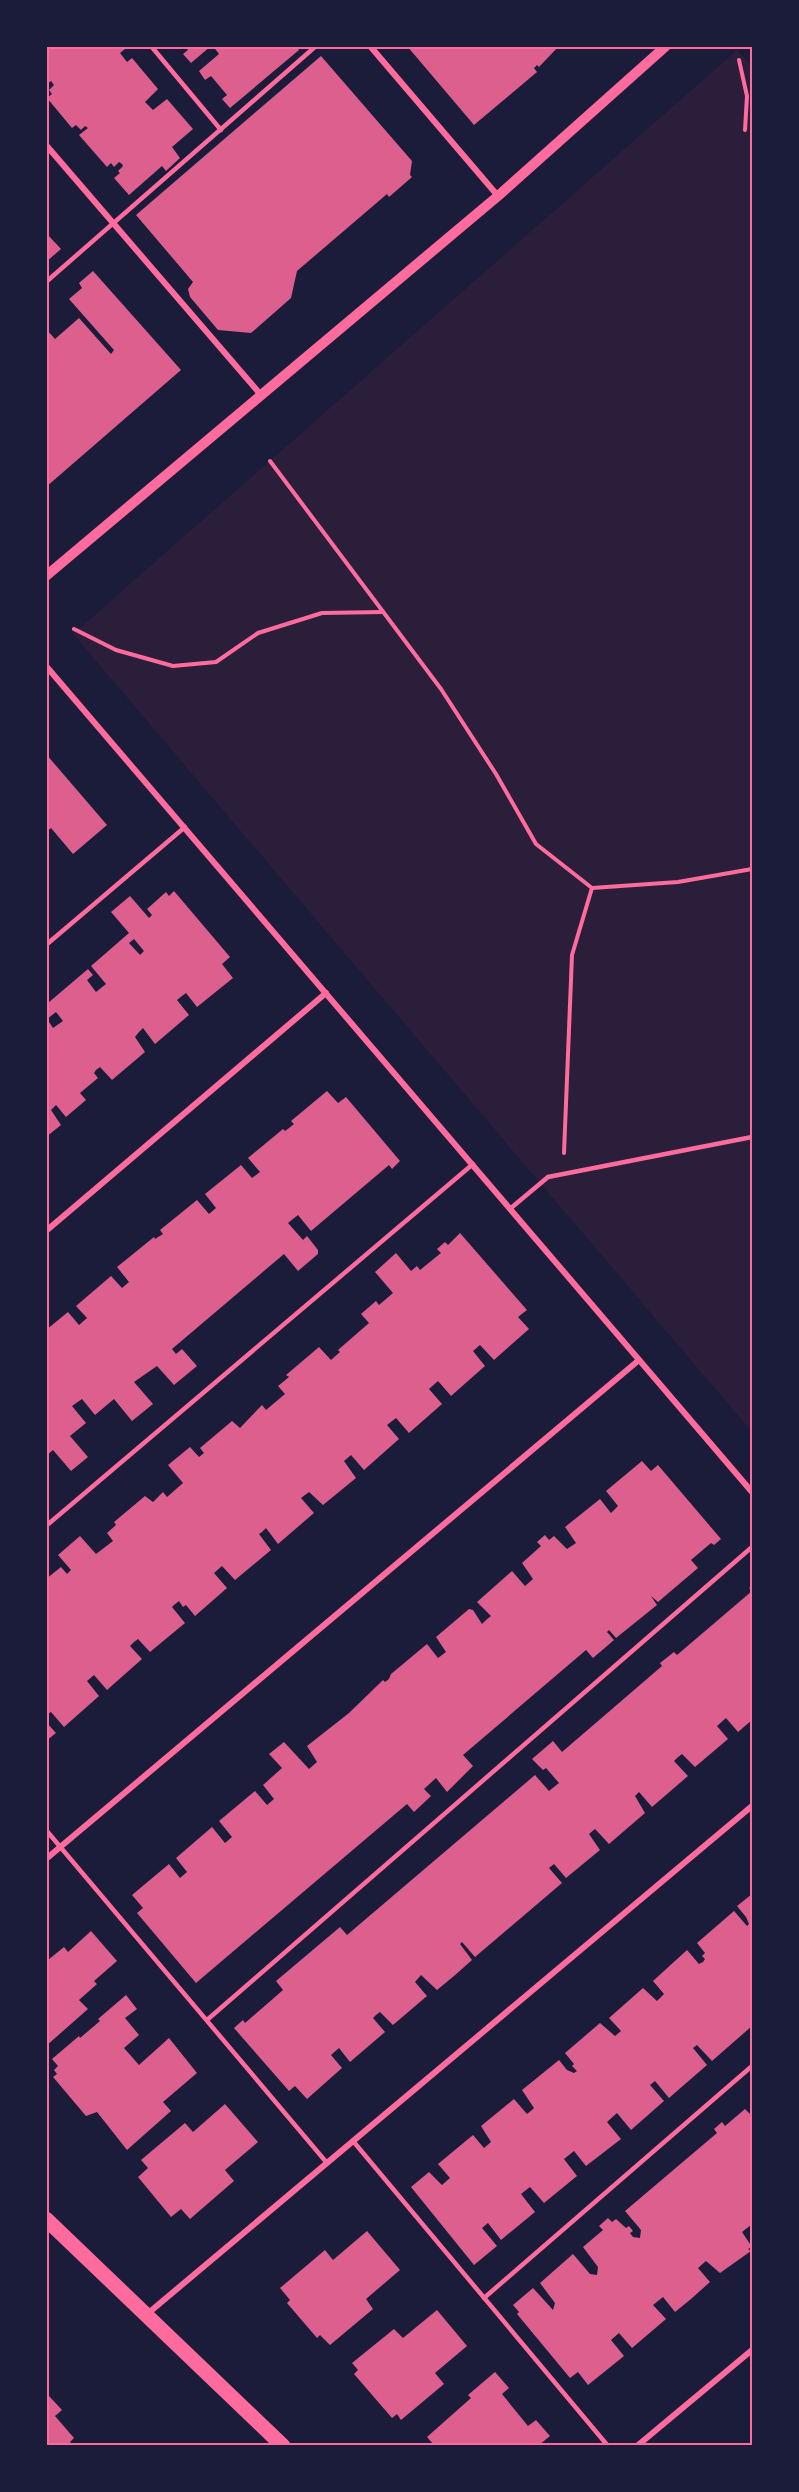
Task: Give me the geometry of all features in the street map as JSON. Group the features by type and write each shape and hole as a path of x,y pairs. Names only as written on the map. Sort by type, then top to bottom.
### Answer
{"main road":[{"path":"46,2219 284,2445"}],"street":[{"path":"370,46 498,196"},
{"path":"46,576 498,196 666,46"},
{"path":"46,144 261,395"},
{"path":"46,666 753,1492"},
{"path":"46,1231 326,993"},
{"path":"46,1859 639,1360"},
{"path":"146,2315 753,1806"},
{"path":"638,2445 753,2350"}],"lane":[{"path":"151,46 221,130"},
{"path":"46,282 316,46"},
{"path":"46,945 185,827"},
{"path":"511,1208 548,1177 753,1137"},
{"path":"46,1526 473,1164"},
{"path":"207,2020 753,1547"},
{"path":"46,1830 327,2163"},
{"path":"484,2298 753,2066"},
{"path":"353,2141 608,2445"}],"path":[{"path":"739,60 747,96 745,130"},
{"path":"270,461 441,689 496,774 536,844 592,888 678,882 753,869"},
{"path":"74,629 116,650 173,666 216,662 258,633 322,613 384,612"},
{"path":"563,1175 572,955 592,888"}],"shaded area":[{"path":"737,50 752,66 752,1432 73,634"}],"building":[{"path":"46,46 122,46 125,49 120,53 127,62 132,58 158,89 145,102 153,110 167,99 193,129 172,147 180,158 166,171 162,166 129,195 114,178 120,173 118,171 123,166 122,164 119,162 114,167 111,163 107,167 79,135 88,128 85,126 81,130 76,125 72,128 47,98 52,94 49,90 54,85 51,81 46,85"},
{"path":"185,46 211,46 191,63 183,54 188,50"},
{"path":"213,46 297,46 299,50 230,108 222,99 227,95 211,76 205,80 199,71 219,54"},
{"path":"407,46 559,46 539,67 537,65 534,68 537,72 474,125"},
{"path":"321,56 412,161 410,175 412,177 389,197 387,194 297,271 291,298 251,333 218,330 190,297 188,289 193,282 136,215"},
{"path":"46,233 61,249 46,262"},
{"path":"93,271 181,370 46,487 46,329 55,339 79,318 111,354 114,350 69,299 82,288 79,283"},
{"path":"46,754 107,825 73,854 51,828 46,832"},
{"path":"174,891 230,957 222,964 233,978 197,1007 186,993 177,1000 189,1015 155,1044 143,1028 135,1037 145,1052 112,1080 100,1067 96,1070 94,1073 98,1078 80,1093 86,1100 66,1117 56,1105 51,1110 61,1125 46,1137 46,1001 48,1003 88,969 93,975 87,980 96,992 106,984 91,966 129,933 111,912 130,896 149,918 152,915 147,909 166,892 169,896","holes":["134,939 144,951 140,955 129,943","56,1012 63,1021 53,1028 47,1019"]},
{"path":"327,1091 338,1103 346,1097 400,1161 392,1169 389,1165 311,1231 298,1215 288,1223 303,1240 307,1236 318,1250 318,1254 298,1271 284,1254 172,1349 176,1354 182,1349 197,1366 174,1385 157,1366 134,1382 153,1404 132,1421 114,1399 95,1415 82,1399 72,1406 86,1423 70,1436 88,1457 71,1471 53,1450 46,1456 46,1330 68,1312 79,1325 87,1318 76,1306 111,1276 122,1288 129,1282 117,1267 154,1237 155,1239 163,1234 160,1230 197,1200 209,1214 216,1208 205,1194 241,1165 252,1178 260,1172 248,1158 283,1129 285,1131 294,1124 291,1121"},
{"path":"460,1233 527,1310 518,1317 529,1329 494,1360 480,1345 473,1351 485,1366 451,1396 438,1381 429,1389 442,1404 409,1433 396,1418 387,1425 399,1439 364,1470 351,1455 344,1461 356,1478 323,1505 309,1492 301,1498 314,1513 278,1544 266,1528 259,1534 271,1550 235,1580 222,1566 214,1573 227,1588 195,1616 186,1605 183,1607 179,1601 174,1605 172,1607 185,1623 150,1652 138,1639 134,1642 130,1646 142,1659 107,1690 94,1675 87,1681 99,1696 64,1727 51,1712 46,1715 46,1579 61,1567 67,1574 71,1570 58,1555 80,1536 96,1554 113,1541 107,1533 116,1525 114,1522 145,1496 153,1502 163,1492 167,1497 183,1483 168,1465 190,1447 199,1457 204,1453 200,1448 232,1421 240,1428 262,1405 266,1410 285,1394 278,1386 289,1377 286,1375 319,1347 331,1360 340,1352 338,1350 369,1323 361,1314 376,1301 379,1305 393,1293 375,1272 396,1253 411,1271 417,1266 420,1270 441,1253 437,1249 445,1242 448,1245"},
{"path":"642,1461 651,1471 658,1465 721,1539 714,1545 711,1543 691,1560 698,1568 658,1602 651,1596 657,1605 616,1638 609,1630 607,1632 614,1640 593,1658 586,1650 463,1755 473,1766 447,1792 436,1778 424,1789 431,1796 414,1812 407,1804 196,1983 137,1913 143,1908 132,1895 169,1864 180,1878 187,1872 176,1858 212,1827 225,1843 232,1837 219,1821 255,1791 267,1805 274,1799 263,1785 282,1768 269,1754 284,1742 309,1769 317,1762 307,1746 349,1713 383,1680 385,1682 389,1679 391,1674 427,1644 438,1658 446,1652 436,1637 469,1609 473,1610 482,1624 491,1616 477,1602 512,1571 525,1586 533,1579 522,1563 541,1546 537,1542 545,1535 549,1540 554,1536 567,1549 576,1543 565,1527 600,1499 611,1513 618,1506 606,1491"},
{"path":"752,1591 752,1720 738,1732 726,1718 717,1726 728,1739 695,1767 682,1754 677,1758 674,1761 688,1776 652,1807 639,1792 635,1796 645,1813 609,1844 595,1829 589,1834 600,1850 566,1878 554,1864 549,1868 562,1883 475,1957 462,1942 460,1944 472,1960 454,1976 437,1990 421,1975 415,1982 427,1996 393,2025 380,2012 376,2015 373,2018 385,2032 350,2062 339,2048 331,2055 342,2068 307,2099 295,2086 289,2091 234,2028 243,2020 245,2023 283,1990 276,1981 340,1927 347,1935 535,1775 549,1791 559,1783 546,1768 543,1770 532,1759 553,1741 562,1752 662,1666 660,1663 674,1652 677,1655"},
{"path":"46,1722 56,1733 46,1741"},
{"path":"752,1894 752,2026 712,2061 697,2045 693,2048 707,2065 669,2098 655,2081 650,2085 664,2101 631,2130 617,2113 607,2122 621,2139 586,2166 574,2151 564,2159 577,2176 544,2203 530,2187 521,2194 535,2212 501,2240 488,2223 482,2228 497,2246 474,2265 411,2187 429,2172 442,2185 450,2178 438,2164 473,2135 484,2148 491,2142 481,2126 514,2099 527,2114 532,2110 534,2108 522,2090 559,2060 567,2070 574,2073 577,2071 565,2053 600,2023 615,2036 621,2031 609,2018 643,1988 657,2001 664,1994 653,1981 687,1950 699,1964 703,1962 705,1959 702,1956 705,1953 697,1943 734,1911 747,1926 749,1924 746,1917 737,1906"},
{"path":"91,1931 117,1961 94,1981 97,1984 79,2000 88,2009 46,2046 46,1958 48,1960 64,1947 68,1952"},
{"path":"126,1995 137,2009 125,2018 139,2035 124,2048 139,2065 169,2038 197,2073 163,2102 171,2111 127,2150 97,2112 86,2116 53,2077 57,2074 54,2070 58,2066 52,2059 100,2021 98,2019"},
{"path":"225,2104 258,2142 225,2170 234,2181 190,2219 181,2209 171,2217 138,2177 148,2168 141,2160 185,2123 193,2132"},
{"path":"745,2109 752,2116 752,2227 751,2225 742,2232 752,2247 748,2249 751,2251 720,2273 706,2261 698,2268 710,2282 691,2299 675,2312 663,2297 653,2305 666,2319 632,2348 619,2333 611,2340 624,2356 588,2385 578,2372 570,2378 517,2314 519,2312 513,2305 533,2288 553,2310 555,2303 540,2283 573,2254 590,2274 597,2275 598,2267 583,2247 603,2230 599,2226 608,2218 612,2222 616,2219 626,2228 629,2226 633,2231 630,2233 633,2237 640,2238 641,2230 625,2211 717,2133 714,2129 722,2122 725,2126"},
{"path":"367,2231 400,2270 366,2299 373,2309 330,2345 320,2335 317,2338 287,2303 290,2300 280,2288 325,2250 333,2260"},
{"path":"437,2310 467,2346 435,2373 444,2384 401,2420 397,2414 392,2418 354,2374 358,2370 352,2363 394,2329 403,2338"},
{"path":"495,2372 509,2388 502,2394 528,2426 536,2420 550,2436 539,2445 431,2445 433,2444 427,2437 471,2398 468,2395"},
{"path":"49,2396 62,2410 55,2416 74,2438 70,2442 73,2445 46,2445 46,2398"}]}
